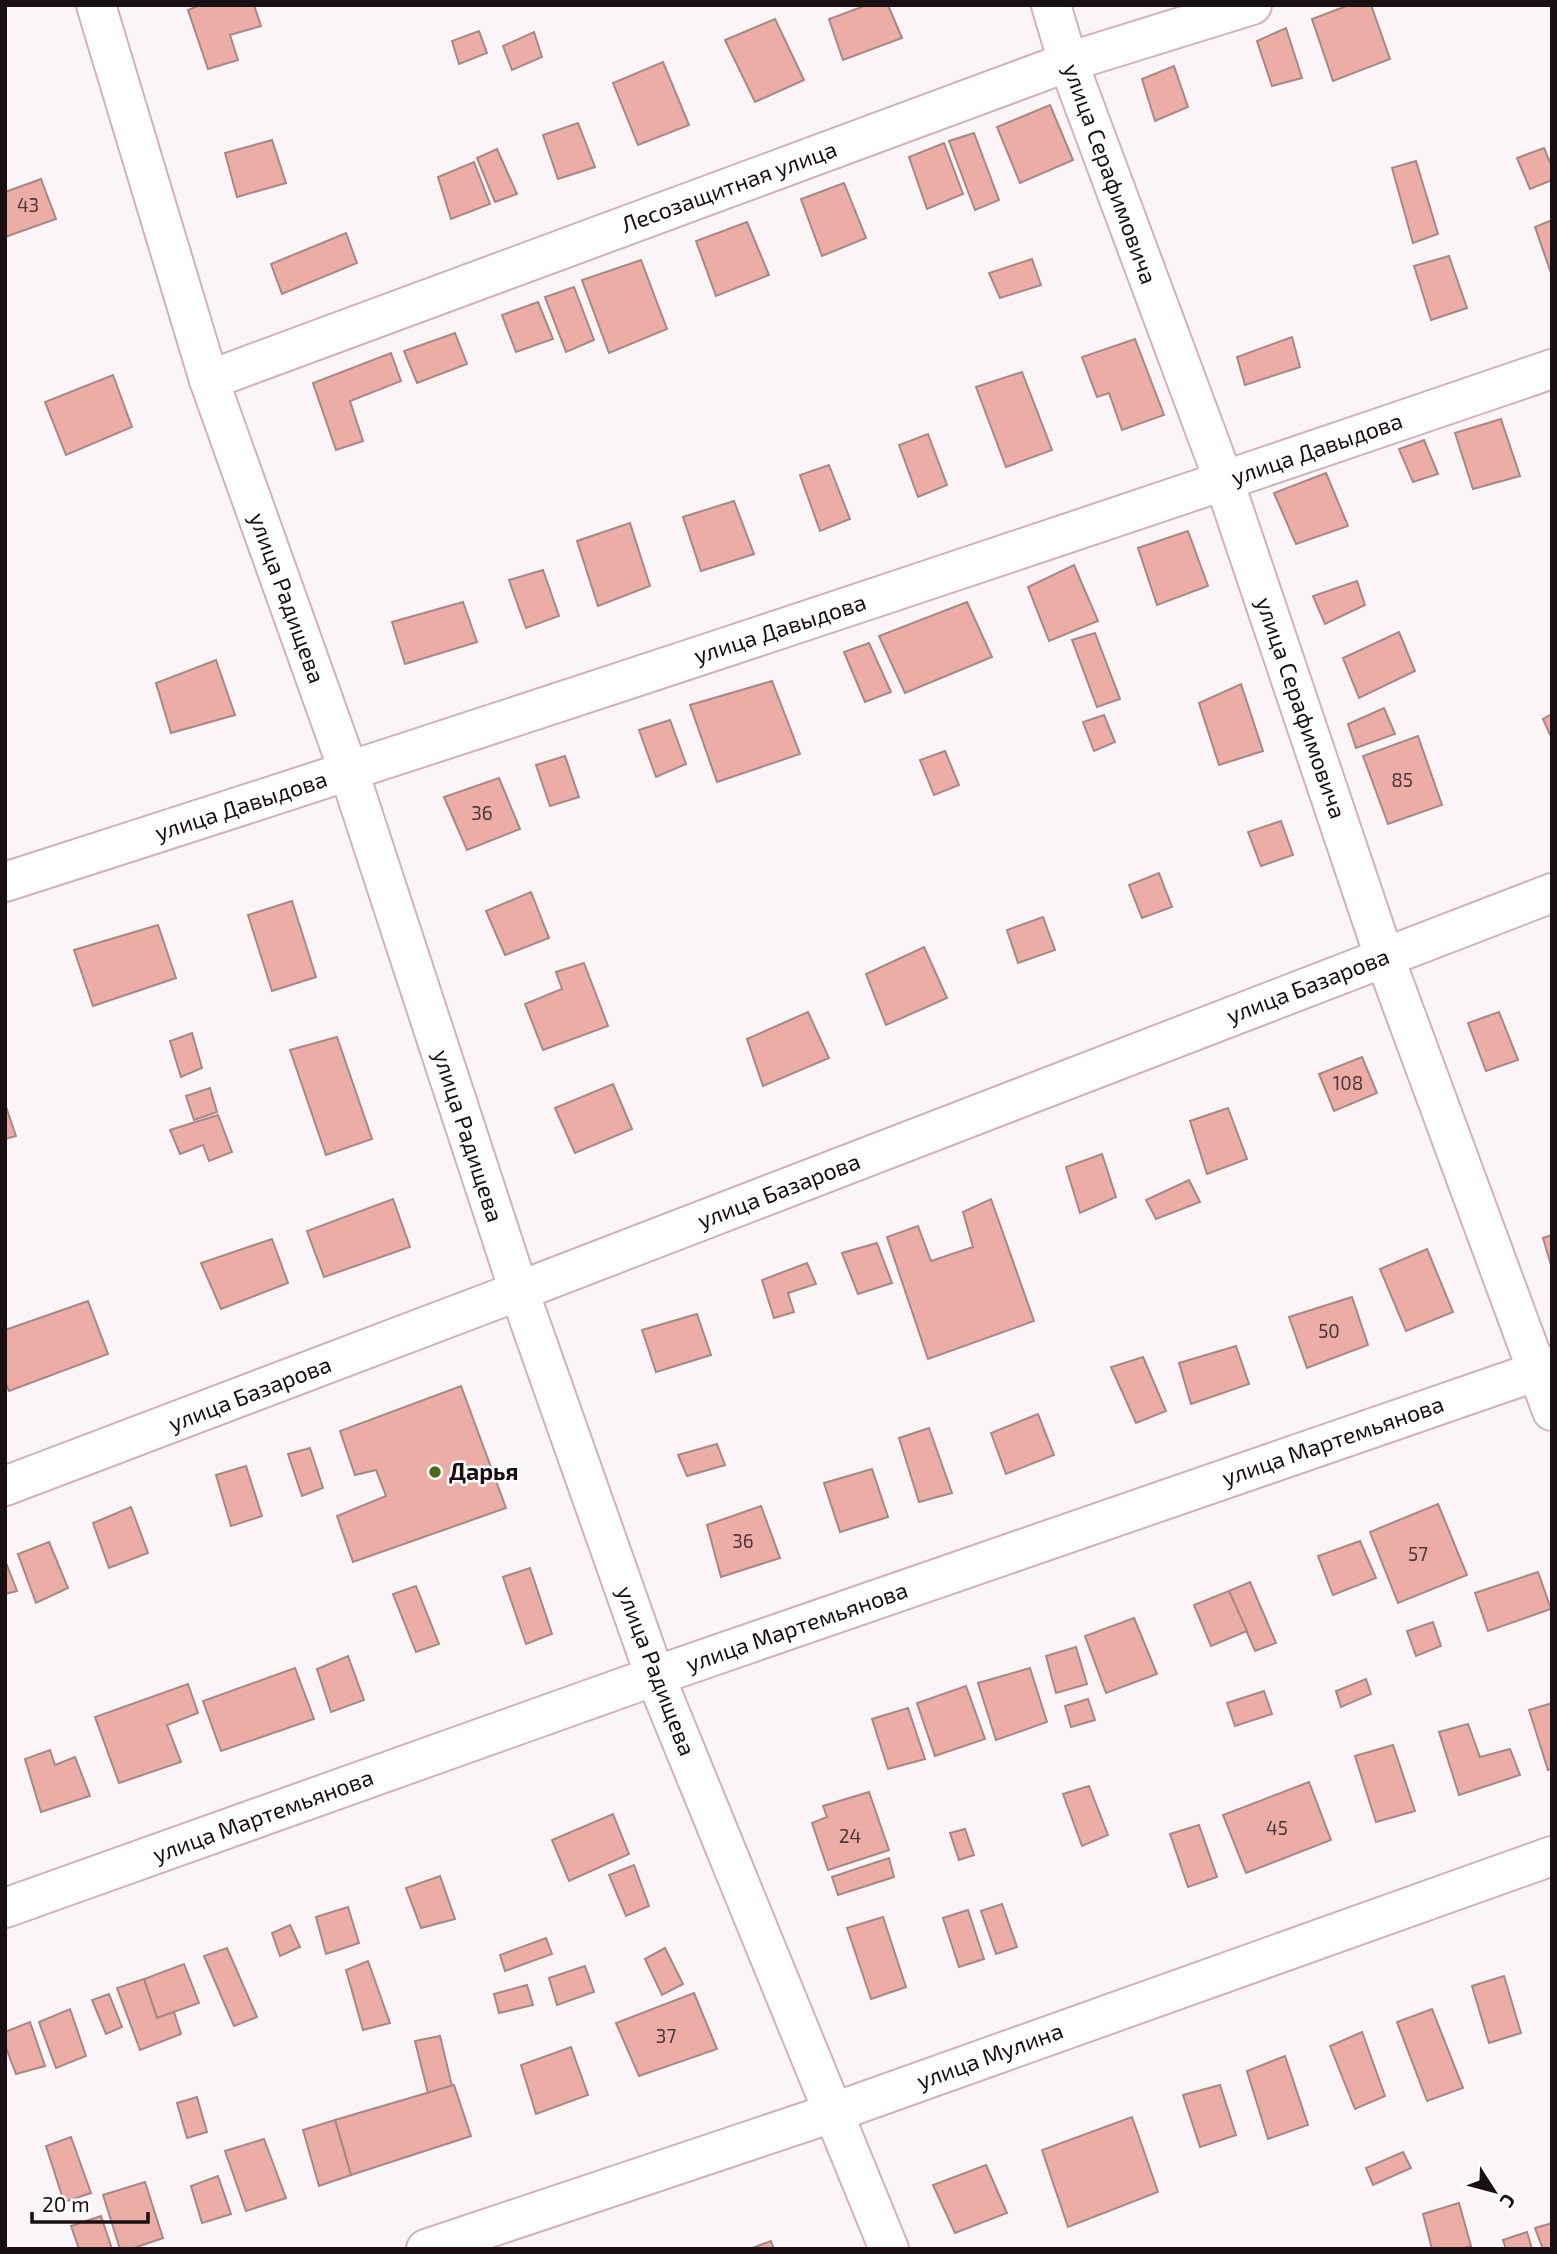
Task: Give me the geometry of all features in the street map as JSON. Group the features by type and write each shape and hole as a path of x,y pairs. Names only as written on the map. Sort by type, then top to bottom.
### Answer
{"street":[{"name":"улица Радищева","path":"96,5 209,380 349,772 519,1292 656,1676 889,2249"},
{"name":"улица Серафимовича","path":"1051,5 1068,62 1224,481 1384,956 1545,1368 1552,1411"},
{"name":"Лесозащитная улица","path":"209,380 1068,62 1252,5"},
{"name":"улица Давыдова","path":"5,882 349,772 1552,369"},
{"name":"улица Базарова","path":"5,1486 519,1292 1552,893"},
{"name":"улица Мартемьянова","path":"5,1908 656,1676 1545,1368"},
{"name":"улица Мулина","path":"426,2249 832,2113 1552,1856"}],"building":[{"path":"200,5 254,5 261,26 230,35 238,60 208,69 188,10"},
{"path":"867,5 888,5 902,38 843,60 829,19"},
{"path":"1349,5 1371,5 1390,59 1333,81 1312,19"},
{"path":"775,19 804,80 755,102 725,40"},
{"path":"1286,28 1302,78 1272,86 1257,41"},
{"path":"479,31 487,53 459,64 452,41"},
{"path":"534,32 542,57 512,70 503,46"},
{"path":"663,62 689,125 638,145 613,83"},
{"path":"1174,66 1188,107 1155,121 1142,79"},
{"path":"1050,105 1073,160 1020,183 997,127"},
{"path":"578,123 595,167 558,179 543,135"},
{"path":"974,133 999,200 975,210 949,141"},
{"path":"272,140 286,183 237,197 225,153"},
{"path":"944,143 963,194 927,209 909,157"},
{"path":"1544,148 1552,167 1552,180 1530,189 1517,158"},
{"path":"497,149 517,194 495,202 477,158"},
{"path":"1416,161 1438,234 1413,243 1392,168"},
{"path":"474,162 490,204 451,219 438,177"},
{"path":"41,179 56,219 5,237 5,192"},
{"path":"844,183 866,238 822,256 801,199"},
{"path":"1552,220 1552,276 1535,227"},
{"path":"747,222 769,275 716,296 696,241"},
{"path":"346,233 357,263 282,294 271,264"},
{"path":"1449,256 1467,308 1431,320 1414,266"},
{"path":"1032,259 1041,285 1000,298 989,273"},
{"path":"641,260 667,329 609,353 582,280"},
{"path":"574,287 594,340 566,352 545,297"},
{"path":"538,302 553,339 516,352 502,315"},
{"path":"455,333 467,364 417,383 404,351"},
{"path":"1292,337 1300,367 1245,385 1237,357"},
{"path":"1135,339 1164,415 1122,430 1109,393 1097,397 1082,357"},
{"path":"391,353 401,381 350,401 363,441 336,450 313,383"},
{"path":"1022,372 1052,450 1006,467 976,387"},
{"path":"113,375 132,427 66,455 45,402"},
{"path":"1501,419 1520,476 1473,489 1455,433"},
{"path":"928,434 947,485 918,497 899,445"},
{"path":"1424,440 1438,474 1413,482 1399,449"},
{"path":"829,465 850,519 820,531 800,475"},
{"path":"1326,473 1348,526 1296,544 1274,493"},
{"path":"734,501 754,554 701,571 683,517"},
{"path":"630,523 650,586 598,606 577,541"},
{"path":"1188,531 1208,586 1157,605 1138,548"},
{"path":"1074,565 1098,621 1049,641 1028,587"},
{"path":"543,570 559,616 526,628 509,580"},
{"path":"1357,581 1365,605 1325,624 1313,596"},
{"path":"463,602 477,642 405,664 392,622"},
{"path":"967,602 992,657 905,693 879,636"},
{"path":"1399,632 1415,671 1359,698 1343,658"},
{"path":"1095,633 1120,699 1097,707 1072,640"},
{"path":"869,643 891,692 865,702 844,652"},
{"path":"216,660 235,715 171,733 156,683"},
{"path":"772,681 800,754 717,782 690,705"},
{"path":"1241,684 1263,751 1219,765 1199,703"},
{"path":"1384,708 1395,734 1356,748 1348,724"},
{"path":"1552,714 1552,739 1543,719"},
{"path":"1104,715 1115,742 1094,751 1083,722"},
{"path":"670,720 686,764 656,777 639,730"},
{"path":"1418,736 1442,805 1388,824 1363,756"},
{"path":"945,751 959,785 934,795 920,760"},
{"path":"565,756 579,797 550,806 536,765"},
{"path":"499,778 520,829 467,850 444,797"},
{"path":"1281,821 1293,855 1261,866 1248,832"},
{"path":"1159,873 1172,907 1142,918 1129,885"},
{"path":"531,892 549,938 505,955 486,911"},
{"path":"292,901 316,977 272,991 248,915"},
{"path":"1043,917 1055,950 1018,963 1007,930"},
{"path":"158,925 176,978 93,1006 74,950"},
{"path":"924,947 947,998 886,1025 866,974"},
{"path":"584,963 608,1026 543,1050 525,1004 562,989 556,972"},
{"path":"808,1012 829,1058 763,1086 747,1039"},
{"path":"1499,1012 1518,1060 1486,1071 1468,1023"},
{"path":"192,1033 202,1068 181,1077 170,1041"},
{"path":"337,1037 372,1139 326,1155 290,1050"},
{"path":"1362,1057 1377,1093 1334,1111 1319,1074"},
{"path":"613,1084 632,1129 575,1153 555,1108"},
{"path":"210,1088 217,1112 194,1120 186,1096"},
{"path":"5,1104 16,1136 5,1139"},
{"path":"1228,1108 1247,1159 1207,1174 1190,1121"},
{"path":"218,1115 232,1152 209,1161 203,1145 180,1154 170,1130"},
{"path":"1102,1154 1116,1197 1080,1213 1066,1167"},
{"path":"1189,1180 1200,1202 1156,1219 1146,1200"},
{"path":"393,1199 410,1247 324,1277 307,1231"},
{"path":"991,1199 1034,1321 928,1359 887,1237 918,1226 931,1261 973,1247 963,1212"},
{"path":"1552,1235 1552,1269 1543,1238"},
{"path":"272,1239 288,1283 221,1309 201,1263"},
{"path":"877,1243 892,1283 858,1294 842,1253"},
{"path":"1427,1249 1453,1312 1406,1331 1380,1269"},
{"path":"807,1263 816,1284 788,1293 794,1312 774,1318 762,1280"},
{"path":"1352,1297 1368,1345 1307,1368 1289,1317"},
{"path":"88,1301 108,1354 9,1391 5,1382 5,1330"},
{"path":"697,1314 711,1355 656,1372 642,1330"},
{"path":"1236,1346 1249,1384 1191,1404 1179,1363"},
{"path":"1143,1357 1166,1411 1136,1423 1111,1367"},
{"name":"Дарья","path":"461,1386 506,1508 353,1562 337,1516 386,1496 376,1470 355,1475 340,1431"},
{"path":"1038,1414 1054,1455 1006,1474 991,1433"},
{"path":"929,1428 952,1493 919,1502 899,1438"},
{"path":"717,1444 725,1465 687,1476 678,1455"},
{"path":"310,1448 323,1488 302,1496 288,1454"},
{"path":"246,1466 262,1516 231,1526 216,1475"},
{"path":"872,1469 888,1517 840,1532 824,1483"},
{"path":"1438,1504 1467,1575 1398,1603 1370,1532"},
{"path":"761,1506 780,1558 721,1577 707,1525"},
{"path":"131,1507 148,1553 109,1568 93,1523"},
{"path":"1360,1541 1376,1578 1333,1595 1318,1556"},
{"path":"49,1542 68,1588 36,1603 18,1554"},
{"path":"5,1560 17,1591 5,1594"},
{"path":"530,1568 552,1634 526,1644 503,1577"},
{"path":"1538,1572 1551,1609 1488,1631 1475,1593"},
{"path":"1250,1582 1276,1643 1255,1651 1229,1591"},
{"path":"416,1586 439,1644 416,1652 393,1594"},
{"path":"1229,1591 1247,1631 1211,1646 1194,1605"},
{"path":"1134,1618 1157,1674 1106,1693 1085,1636"},
{"path":"1433,1622 1441,1646 1416,1656 1407,1631"},
{"path":"1076,1647 1087,1684 1056,1693 1046,1656"},
{"path":"348,1656 364,1700 331,1712 317,1669"},
{"path":"295,1668 314,1719 221,1751 203,1701"},
{"path":"1030,1668 1047,1722 996,1740 978,1683"},
{"path":"1366,1679 1371,1694 1341,1707 1336,1691"},
{"path":"188,1684 198,1713 167,1725 181,1762 119,1783 95,1717"},
{"path":"966,1686 985,1739 935,1756 917,1703"},
{"path":"1264,1691 1272,1714 1235,1726 1227,1703"},
{"path":"1088,1699 1095,1720 1071,1727 1065,1706"},
{"path":"1552,1703 1552,1769 1548,1770 1529,1710"},
{"path":"908,1708 925,1759 888,1769 872,1719"},
{"path":"1468,1724 1480,1757 1510,1749 1520,1775 1459,1795 1439,1732"},
{"path":"1393,1745 1415,1811 1376,1822 1355,1756"},
{"path":"50,1750 55,1765 75,1757 90,1796 41,1812 25,1759"},
{"path":"1309,1782 1331,1840 1246,1873 1223,1815"},
{"path":"1089,1786 1108,1835 1082,1846 1063,1794"},
{"path":"869,1792 889,1850 828,1870 812,1823 827,1817 823,1806"},
{"path":"613,1814 629,1854 569,1881 552,1840"},
{"path":"1199,1825 1217,1877 1188,1887 1170,1834"},
{"path":"965,1829 974,1855 959,1860 950,1833"},
{"path":"889,1858 894,1877 838,1895 832,1877"},
{"path":"634,1865 649,1906 626,1916 609,1875"},
{"path":"440,1876 455,1919 421,1928 406,1888"},
{"path":"1002,1904 1017,1947 996,1954 981,1911"},
{"path":"348,1907 359,1943 326,1954 316,1917"},
{"path":"968,1910 984,1959 959,1967 943,1918"},
{"path":"883,1917 906,1987 871,1999 847,1928"},
{"path":"290,1925 300,1947 280,1956 272,1933"},
{"path":"546,1938 552,1954 505,1971 500,1955"},
{"path":"227,1948 257,2017 234,2026 204,1956"},
{"path":"665,1948 683,1984 662,1995 645,1959"},
{"path":"368,1961 390,2023 363,2030 346,1970"},
{"path":"184,1964 199,2003 157,2018 144,1979"},
{"path":"585,1966 594,1992 557,2005 549,1978"},
{"path":"1504,1976 1521,2033 1489,2043 1472,1986"},
{"path":"144,1979 157,2018 174,2012 181,2034 140,2050 117,1988"},
{"path":"527,1985 533,2005 499,2013 494,1994"},
{"path":"694,1993 717,2049 639,2076 616,2023"},
{"path":"109,1994 122,2027 106,2034 92,2000"},
{"path":"70,2009 86,2056 56,2068 39,2022"},
{"path":"1432,2009 1463,2088 1427,2101 1397,2022"},
{"path":"30,2022 45,2066 16,2074 5,2045 5,2032"},
{"path":"1362,2032 1385,2096 1355,2109 1330,2046"},
{"path":"440,2036 452,2086 428,2093 415,2041"},
{"path":"571,2047 588,2095 536,2114 521,2065"},
{"path":"1285,2056 1308,2125 1268,2139 1247,2071"},
{"path":"454,2085 471,2136 351,2175 335,2120"},
{"path":"1220,2085 1236,2135 1200,2147 1183,2095"},
{"path":"197,2097 207,2132 187,2138 177,2103"},
{"path":"1132,2117 1158,2192 1068,2227 1042,2150"},
{"path":"335,2120 351,2175 319,2186 303,2130"},
{"path":"71,2137 91,2193 64,2202 46,2146"},
{"path":"264,2139 286,2198 246,2211 225,2151"},
{"path":"1403,2152 1411,2168 1373,2185 1366,2168"},
{"path":"986,2165 1007,2213 955,2233 933,2185"},
{"path":"218,2176 231,2214 202,2223 191,2186"},
{"path":"145,2182 163,2238 131,2249 120,2249 103,2195"},
{"path":"1459,2203 1471,2246 1462,2249 1432,2249 1423,2214"},
{"path":"101,2216 112,2249 79,2249 71,2226"},
{"path":"1552,2223 1552,2249 1543,2249 1535,2228"},
{"path":"1527,2232 1532,2249 1506,2249 1503,2240"},
{"path":"771,2241 774,2249 750,2249"}],"place":[{"name":"Дарья","path":"435,1472"}]}
